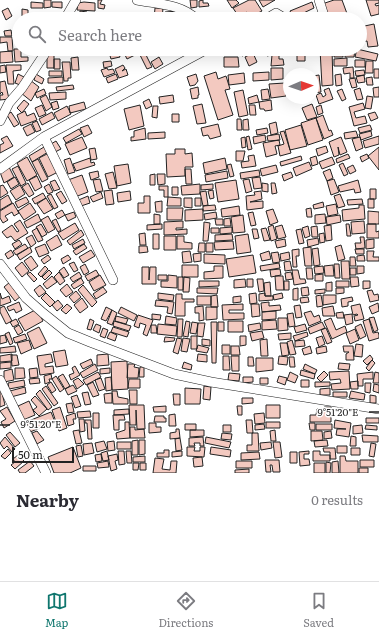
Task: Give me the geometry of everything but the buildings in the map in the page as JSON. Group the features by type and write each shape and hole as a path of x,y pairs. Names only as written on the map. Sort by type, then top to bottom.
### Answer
{"street":[{"path":"69,12 76,0"},
{"path":"137,0 179,8 188,12"},
{"path":"319,0 323,12"},
{"path":"1,115 43,56"},
{"path":"0,169 44,137 194,56"},
{"path":"44,137 112,280"},
{"path":"0,264 26,298 68,333 181,376 379,409"},
{"path":"0,380 46,473"}]}
